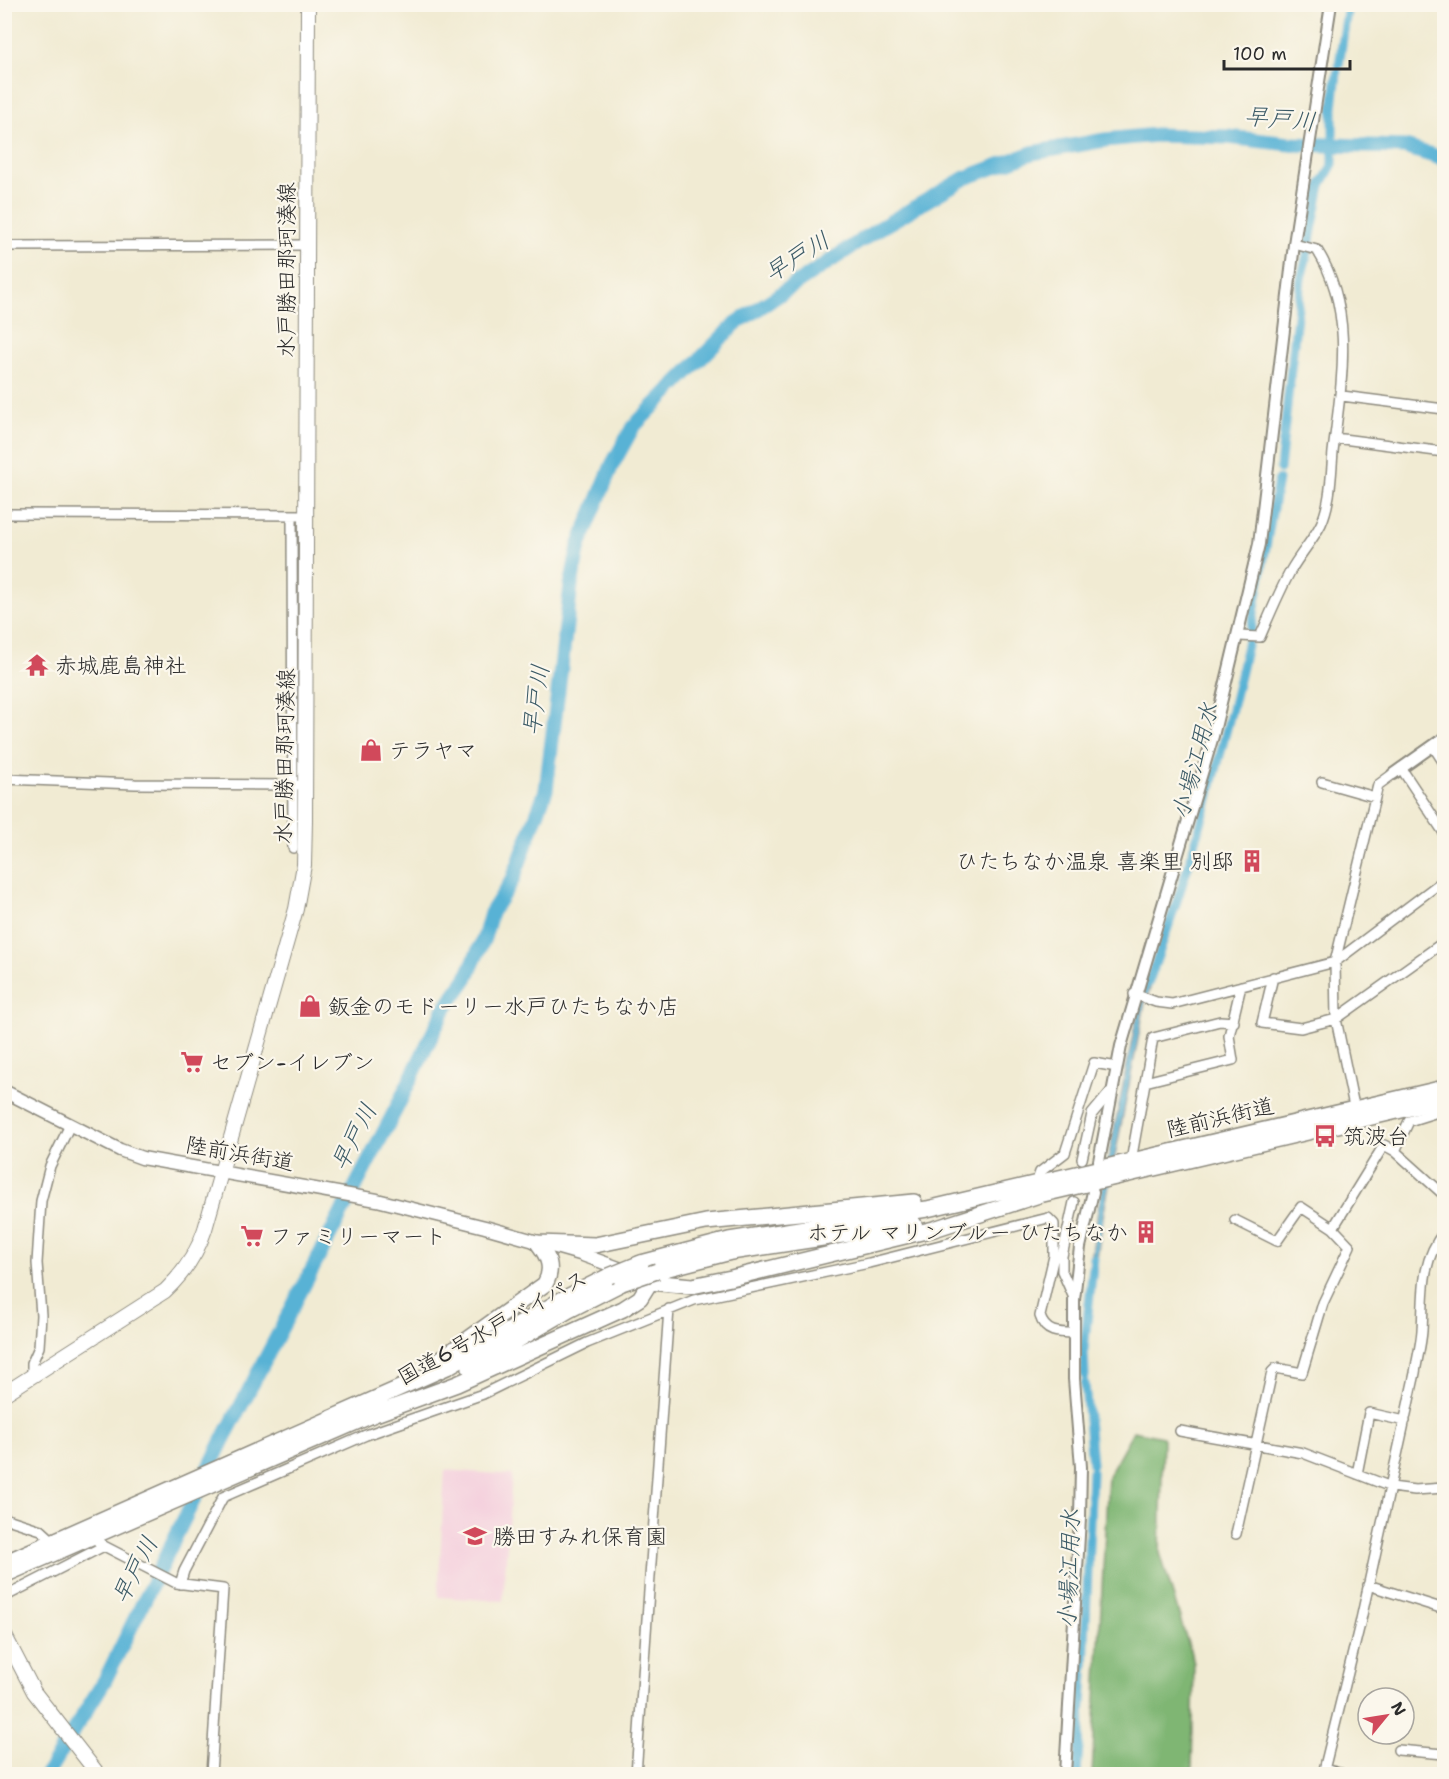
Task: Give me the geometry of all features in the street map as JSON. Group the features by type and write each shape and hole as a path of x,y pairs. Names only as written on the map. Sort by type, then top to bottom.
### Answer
{"highway":[{"name":"陸前浜街道","path":"1025,1199 1356,1114 1444,1088"},
{"name":"陸前浜街道","path":"1006,1191 1131,1161 1356,1114 1444,1100"},
{"name":"国道6号水戸バイパス","path":"4,1575 98,1542 161,1508 378,1413 456,1376 569,1310 640,1263 708,1244 927,1209 1006,1191"},
{"path":"538,1243 595,1245 706,1222 1006,1191"},
{"name":"国道6号水戸バイパス","path":"4,1563 447,1367 563,1299 615,1280 653,1277 722,1254 897,1227 1025,1199"},
{"path":"378,1413 457,1384 622,1309 640,1298 653,1277 693,1293 934,1228 1025,1199"},
{"path":"382,1397 440,1360 545,1284 550,1269 544,1251 538,1243"}],"main road":[{"name":"水戸勝田那珂湊線","path":"4,1394 148,1303 174,1282 199,1246 300,890 305,845 299,784 307,515 308,4"},
{"name":"陸前浜街道","path":"4,1091 142,1158 372,1199 538,1243 653,1277"},
{"path":"4,1634 24,1674 55,1720 98,1774"}],"street":[{"path":"1099,1161 1116,1067 1134,994 1176,866 1239,636 1259,544 1294,244 1331,4"},
{"path":"1239,636 1260,637 1292,569 1321,524 1328,502 1342,396 1343,363 1338,301 1317,250 1294,244"},
{"path":"4,246 307,245"},
{"path":"1342,396 1444,409"},
{"path":"1335,438 1444,452"},
{"path":"4,514 307,515"},
{"path":"292,515 299,784 293,849"},
{"path":"1356,1114 1336,1019 1335,962 1378,786 1444,738"},
{"path":"1433,746 1444,763"},
{"path":"1397,771 1444,833"},
{"path":"4,778 135,784 299,784"},
{"path":"1322,782 1375,797"},
{"path":"1134,994 1156,1002 1172,1004 1335,962 1444,880"},
{"path":"1273,977 1262,1023 1301,1028 1336,1019 1444,942"},
{"path":"1145,1082 1233,1060 1229,1036 1241,986"},
{"path":"1131,1161 1153,1038 1220,1021 1234,1022"},
{"path":"1036,1184 1040,1172 1065,1153 1094,1063 1116,1067"},
{"path":"1082,1159 1092,1114 1112,1090"},
{"path":"1395,1151 1409,1121 1444,1110"},
{"path":"32,1375 32,1363 39,1347 41,1315 37,1263 41,1201 50,1166 70,1125"},
{"path":"1333,1227 1384,1145 1395,1151 1444,1195"},
{"path":"1065,1774 1081,1467 1074,1379 1074,1298 1080,1247 1093,1192"},
{"path":"1074,1202 1062,1256 1062,1271 1074,1298"},
{"path":"1235,1220 1277,1241 1301,1207 1333,1227 1350,1246 1323,1303 1302,1373 1276,1368 1272,1372 1254,1444 1236,1534"},
{"path":"178,1583 223,1497 366,1436 483,1394 587,1343 669,1309 693,1293 869,1263 1048,1218 1054,1224 1054,1257 1040,1316 1042,1324 1048,1330 1074,1333"},
{"path":"1344,1774 1323,1772 1405,1421 1422,1331 1422,1288 1434,1248 1444,1232"},
{"path":"640,1298 650,1317"},
{"path":"636,1774 669,1309"},
{"path":"1357,1474 1369,1413 1405,1421"},
{"path":"1180,1431 1303,1453 1391,1487 1415,1490 1444,1488"},
{"path":"4,1518 40,1530 53,1541"},
{"path":"4,1597 98,1542 178,1583 223,1589 211,1774"},
{"path":"1368,1585 1444,1609"},
{"path":"1398,1750 1444,1754"}],"shaded area":[{"name":"勝田すみれ保育園","path":"445,1470 512,1475 503,1601 438,1597"}],"green space":[{"path":"1133,1431 1163,1437 1160,1553 1194,1663 1192,1774 1092,1774 1108,1476"}],"water":[{"path":"1150,971 1155,973 1145,1003 1104,1211 1095,1270 1090,1269 1098,1210 1140,1001"}],"waterway":[{"name":"小場江用水","path":"1339,65 1348,4"},
{"name":"小場江用水","path":"1309,245 1321,185 1333,164 1333,107 1337,73"},
{"name":"早戸川","path":"47,1774 105,1680 224,1438 397,1107 444,1010 466,979 484,938 491,913 513,879 546,790 571,585 579,546 612,465 633,427 735,324 880,228 965,178 1032,153 1105,140 1156,135 1228,137 1290,144 1405,147 1444,159"},
{"name":"小場江用水","path":"1280,469 1301,279 1308,251"},
{"name":"小場江用水","path":"1250,635 1278,480"},
{"name":"小場江用水","path":"1148,984 1204,814 1248,641"},
{"name":"小場江用水","path":"1085,1376 1084,1349 1094,1258"},
{"name":"小場江用水","path":"1085,1384 1092,1464"},
{"name":"小場江用水","path":"1084,1668 1092,1472"},
{"name":"小場江用水","path":"1077,1774 1084,1675"}],"place":[{"name":"赤城鹿島神社","path":"37,665"},
{"name":"テラヤマ","path":"371,750"},
{"name":"ひたちなか温泉 喜楽里 別邸","path":"1252,861"},
{"name":"鈑金のモドーリー水戸ひたちなか店","path":"310,1006"},
{"name":"セブン-イレブン","path":"192,1062"},
{"name":"筑波台","path":"1325,1136"},
{"name":"ホテル マリンブルー ひたちなか","path":"1146,1232"},
{"name":"ファミリーマート","path":"252,1236"},
{"name":"勝田すみれ保育園","path":"475,1536"}]}
